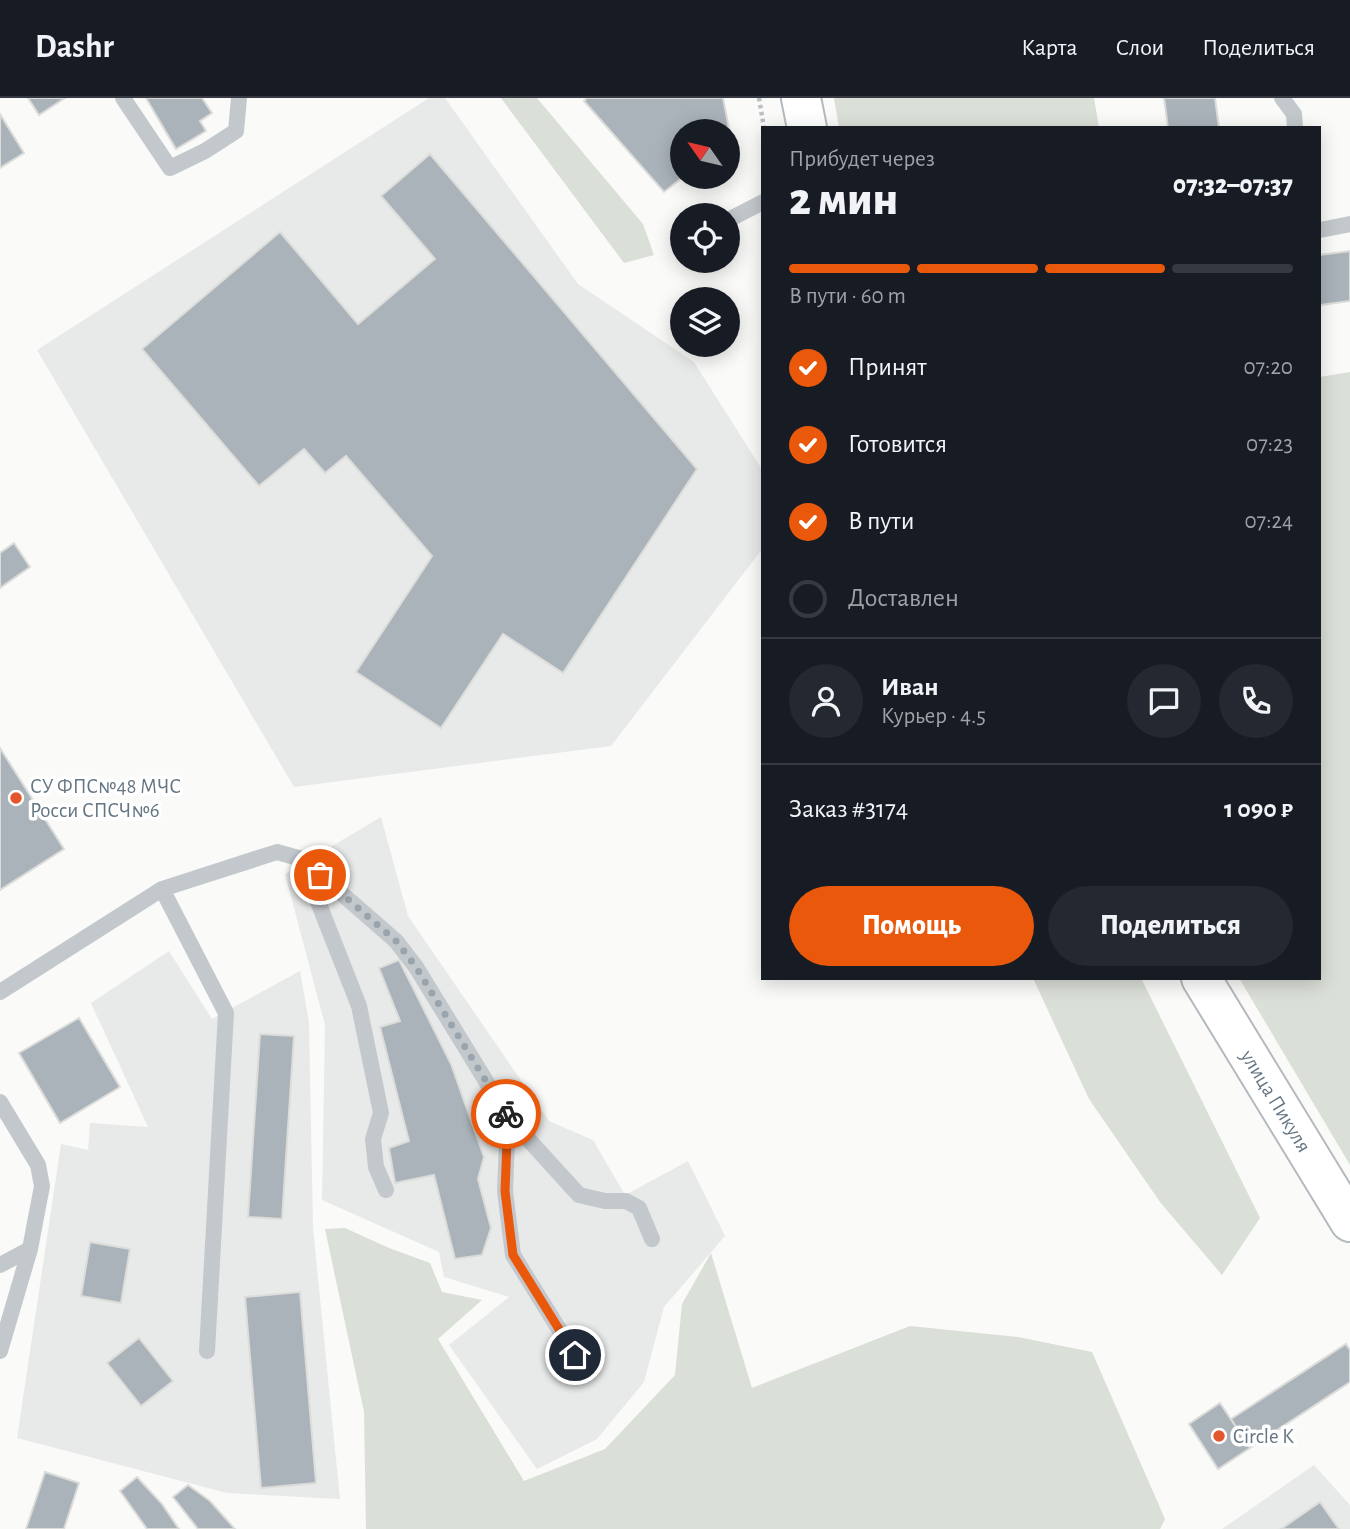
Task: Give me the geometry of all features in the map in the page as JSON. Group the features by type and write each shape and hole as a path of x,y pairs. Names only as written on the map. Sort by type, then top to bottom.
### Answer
{"main road":[{"path":"801,98 807,126"},
{"name":"улица Пикуля","path":"1202,980 1350,1222"}],"lane":[{"path":"123,98 170,168 236,131 239,98"},
{"path":"1282,98 1294,114 1295,126"},
{"path":"740,214 761,203"},
{"path":"1321,230 1350,224"},
{"path":"0,992 162,889 277,852 302,859 396,941 416,967 508,1117 579,1195 605,1201 626,1201 639,1208 652,1239"},
{"path":"302,859 359,1006 381,1113 373,1139 376,1167 386,1190"},
{"path":"162,889 226,1013 207,1351"},
{"path":"0,1102 38,1165 42,1185 30,1249 0,1351"},
{"path":"508,1117 505,1191 513,1255 575,1355"},
{"path":"0,1265 30,1249"}],"path":[{"path":"759,98 764,126"}],"shaded area":[{"path":"429,98 445,98 578,284 670,346 670,357 687,357 694,362 761,468 761,551 611,746 294,787 37,350"},
{"path":"501,98 537,98 643,224 654,255 624,263"},
{"path":"834,98 1094,98 1099,126 839,126"},
{"path":"1350,372 1350,1165 1240,980 1321,980 1321,377"},
{"path":"381,817 408,916 549,1121 593,1140 625,1195 688,1161 725,1236 664,1307 644,1382 597,1439 537,1469 449,1345 509,1297 444,1277 439,1252 322,1200 325,1025 285,874"},
{"path":"169,951 212,1019 300,971 309,1022 313,1228 340,1499 227,1493 17,1438 61,1144 88,1150 90,1123 148,1127 91,1003"},
{"path":"1034,980 1142,980 1260,1218 1222,1275 1160,1202 1089,1099"},
{"path":"345,1228 430,1263 442,1292 482,1300 438,1339 524,1481 605,1449 675,1375 682,1304 711,1253 752,1388 910,1326 1018,1337 1092,1352 1165,1519 1160,1529 366,1529 364,1412 325,1229"},
{"path":"1314,1465 1350,1505 1350,1529 1222,1529"}],"building":[{"path":"28,98 65,98 39,115"},
{"path":"146,98 202,98 212,113 200,121 206,131 176,149"},
{"path":"587,98 723,98 727,119 670,119 670,187 664,192 584,101"},
{"path":"1164,98 1215,98 1219,126 1168,126"},
{"path":"0,114 24,153 0,168"},
{"path":"430,154 697,469 563,673 503,634 441,728 356,672 432,556 346,456 325,473 304,449 259,486 142,349 280,232 358,324 435,259 381,196"},
{"path":"1350,251 1350,301 1321,305 1321,255"},
{"path":"14,543 30,567 0,588 0,553"},
{"name":"СУ ФПС№48 МЧС Росси СПСЧ№6","path":"0,748 64,849 0,890"},
{"path":"399,960 451,1064 484,1157 478,1179 491,1228 482,1255 455,1259 434,1175 395,1183 389,1148 409,1141 380,1027 400,1021 379,968"},
{"path":"79,1018 120,1087 60,1123 19,1053"},
{"path":"260,1034 294,1036 282,1219 248,1217"},
{"path":"90,1242 130,1249 121,1303 81,1296"},
{"path":"300,1292 316,1483 261,1488 245,1297"},
{"path":"139,1338 173,1381 141,1406 107,1363"},
{"path":"1346,1344 1350,1350 1350,1382 1250,1448 1231,1419"},
{"name":"Circle K","path":"1220,1403 1250,1448 1218,1469 1189,1424"},
{"path":"45,1472 79,1483 64,1529 26,1529"},
{"path":"137,1477 162,1504 179,1529 147,1529 120,1491"},
{"path":"188,1485 210,1501 235,1529 198,1529 173,1497"},
{"path":"1320,1502 1339,1529 1281,1529"}],"way so far":[{"path":"320,875 396,941 416,967 506,1114"}],"place":[{"name":"СУ ФПС№48 МЧС Росси СПСЧ№6","path":"16,798"},
{"name":"Circle K","path":"1219,1436"}],"route":[{"path":"506,1114 505,1191 513,1255 575,1355"}]}
